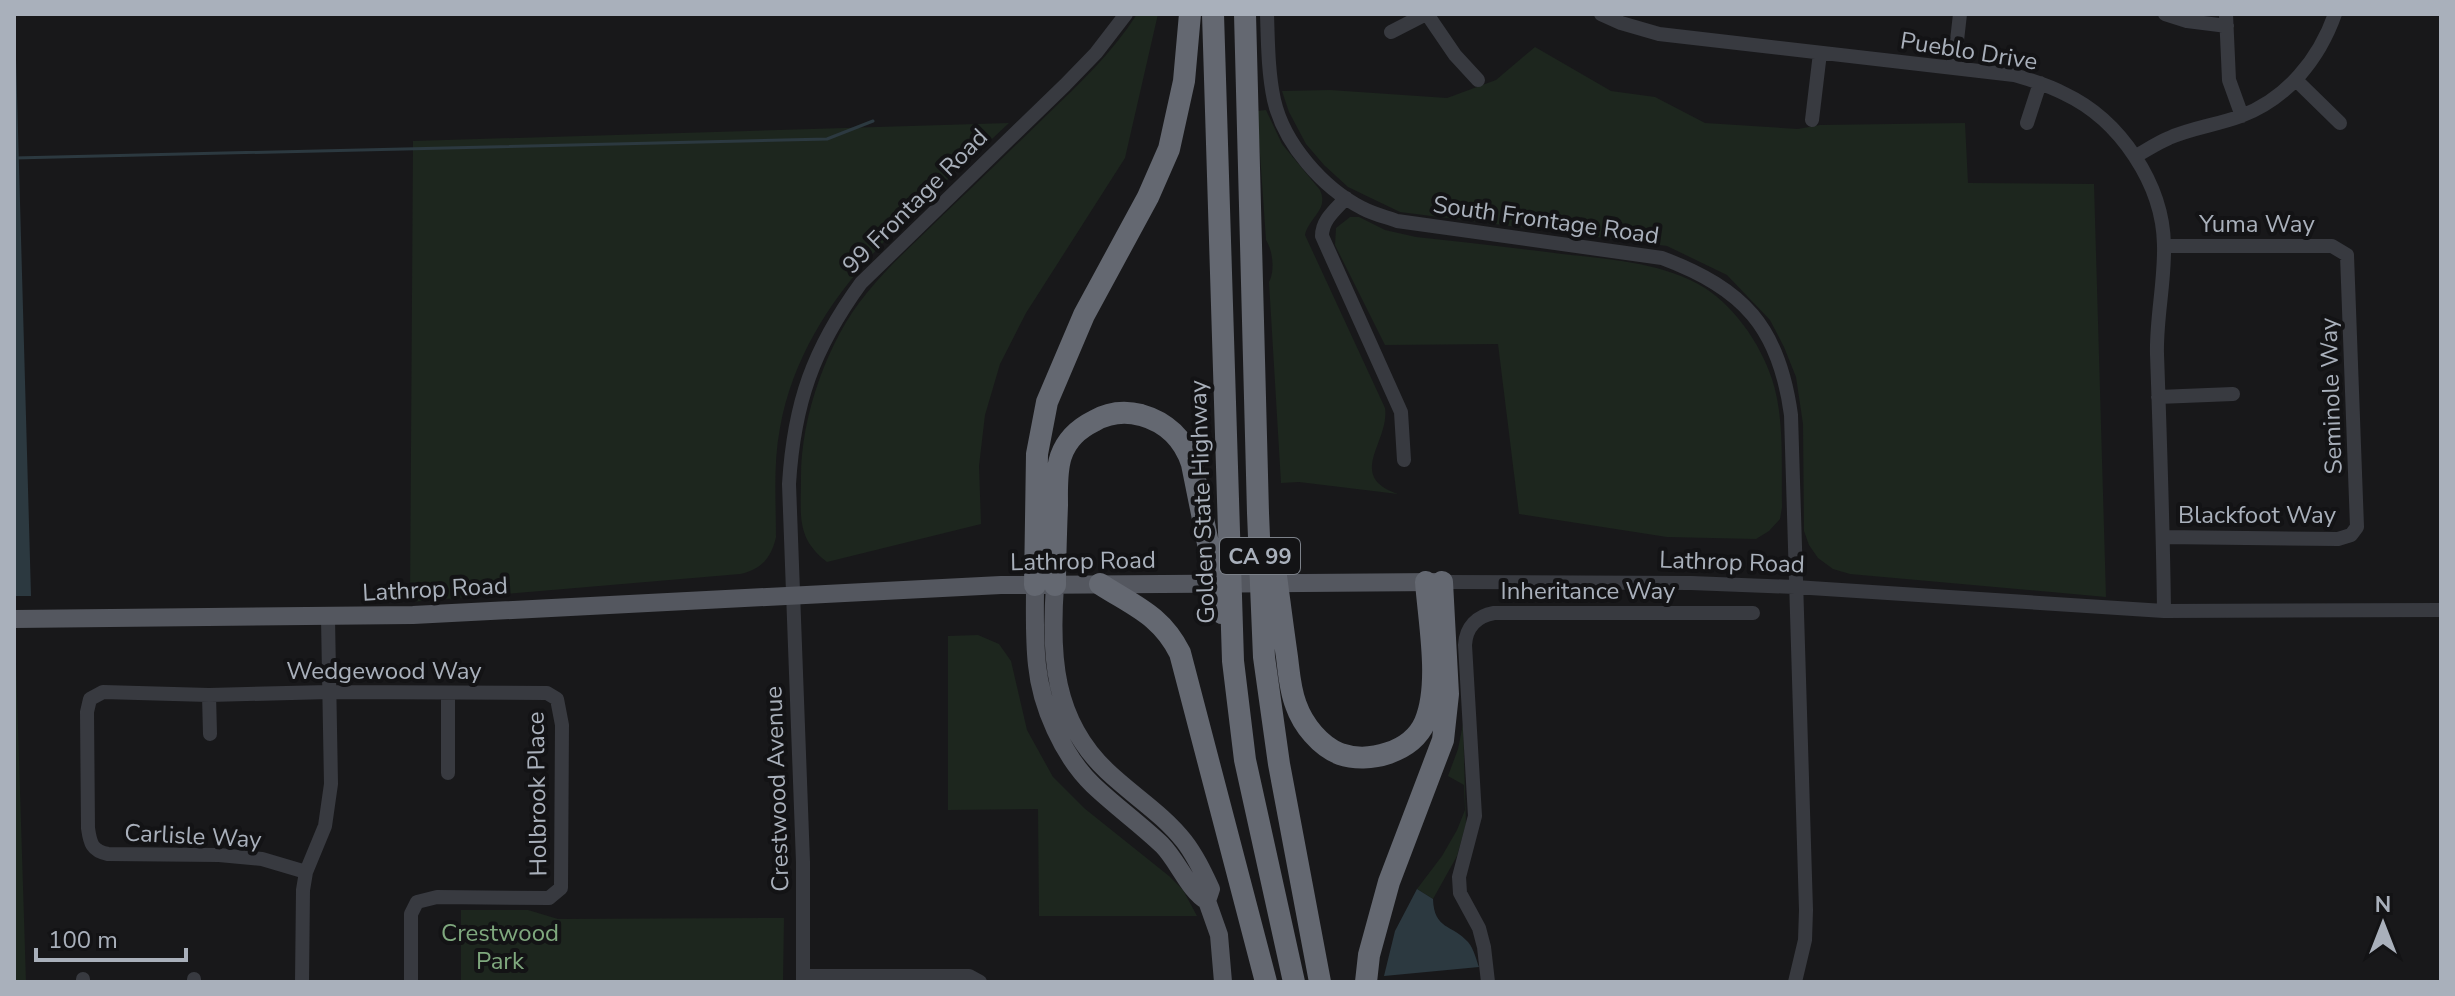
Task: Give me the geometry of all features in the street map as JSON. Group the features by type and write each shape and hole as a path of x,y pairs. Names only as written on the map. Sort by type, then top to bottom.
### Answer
{"highway":[{"path":"1045,585 1037,454 1047,402 1084,315 1148,197 1169,149 1184,81 1190,14"},
{"name":"Golden State Highway","path":"1213,14 1233,661 1245,760 1294,982"},
{"name":"CA 99","path":"1245,14 1264,657 1279,764 1320,982"},
{"path":"1249,126 1273,552 1288,669 1295,705 1302,718 1321,741 1340,753 1383,755 1413,740 1425,722 1431,693 1434,582"},
{"path":"1045,585 1059,465 1068,443 1073,435 1102,416 1126,412 1149,417 1172,431 1189,455 1233,661"},
{"path":"1366,982 1369,955 1389,882 1443,740 1448,694 1434,582"},
{"path":"1100,584 1156,618 1170,633 1180,653 1266,982"}],"main road":[{"name":"Lathrop Road","path":"14,619 328,618 1045,585 1434,582"},
{"path":"1045,585 1038,673 1054,725 1079,769 1160,844 1182,870 1197,895 1207,901 1219,935 1223,982"}],"street":[{"name":"99 Frontage Road","path":"793,595 789,484 795,423 805,385 839,313 887,255 1096,53 1126,14"},
{"name":"South Frontage Road","path":"1267,14 1269,69 1275,104 1291,140 1323,180 1363,209 1397,221 1662,258 1694,270 1732,293 1753,314 1769,338 1788,389 1791,415 1806,910 1805,940 1795,982"},
{"path":"1391,32 1426,14 1455,55 1478,80"},
{"name":"Pueblo Drive","path":"1601,14 1659,34 2014,75 2040,83 2084,105 2108,125 2136,156 2151,188 2164,246 2157,336 2164,611"},
{"path":"1954,67 1960,14"},
{"path":"2165,14 2187,21 2227,20 2229,80 2242,116"},
{"path":"2136,156 2170,137 2242,116 2261,107 2296,80 2325,39 2335,14"},
{"path":"1812,120 1820,53"},
{"path":"2296,80 2340,123"},
{"path":"2027,123 2040,83"},
{"path":"1346,198 1326,220 1322,236 1401,412 1404,460"},
{"name":"Yuma Way","path":"2164,246 2332,246 2347,255"},
{"name":"Seminole Way","path":"2347,255 2357,509 2357,527 2351,535"},
{"path":"2158,397 2233,394"},
{"name":"Blackfoot Way","path":"2163,537 2338,539 2351,535"},
{"name":"Lathrop Road","path":"1434,582 1691,583 1795,587 2164,611 2441,610"},
{"name":"Inheritance Way","path":"1691,583 1691,613"},
{"name":"Crestwood Avenue","path":"793,595 803,862 803,979"},
{"name":"Inheritance Way","path":"1488,982 1479,928 1465,906 1459,885 1475,816 1466,636 1476,620 1494,613 1753,613"},
{"path":"302,982 303,890 306,872 325,826 331,784 328,618"},
{"name":"Wedgewood Way","path":"89,834 87,723 90,699 103,692 209,695 547,693 557,699"},
{"path":"448,693 448,773"},
{"path":"209,695 210,734"},
{"name":"Holbrook Place","path":"411,982 411,914 417,902 425,898 549,898 561,888 562,725 557,699"},
{"name":"Carlisle Way","path":"89,834 92,846 108,854 219,855 262,859 306,872"},
{"path":"803,979 969,976 979,981"}],"green space":[{"path":"1137,14 1158,14 1125,158 1026,313 1000,364 985,415 979,466 981,524 827,562 810,544 802,526 802,456 818,382 839,334 884,273 1084,79"},
{"path":"1535,47 1611,91 1655,97 1705,123 1798,129 1820,125 1965,123 1968,183 2094,184 2106,597 1850,574 1833,569 1818,558 1804,531 1803,424 1796,377 1770,320 1727,275 1667,246 1400,212 1348,187 1324,165 1306,144 1282,91 1330,90 1447,98 1496,80"},
{"path":"1266,110 1282,144 1320,190 1322,203 1305,235 1385,408 1385,421 1372,468 1374,478 1382,487 1398,494 1299,482 1281,483 1269,282 1272,261 1266,240 1257,111"},
{"path":"1009,123 902,223 869,259 838,296 813,337 793,380 780,428 776,469 776,537 768,557 759,566 740,574 410,602 413,141"},
{"path":"1350,217 1359,217 1385,230 1416,237 1649,266 1682,277 1711,292 1744,325 1772,379 1781,426 1780,519 1756,539 1667,537 1519,514 1498,344 1385,345 1335,245 1336,228"},
{"path":"15,631 26,982 14,982"},
{"path":"978,635 999,644 1011,661 1027,730 1053,777 1084,808 1169,876 1183,890 1197,916 1039,916 1038,809 948,810 948,636"},
{"path":"1463,724 1466,824 1457,856 1433,899 1417,889 1442,856 1465,810 1464,785 1448,776"},
{"name":"Crestwood Park","path":"461,910 528,910 558,919 784,918 783,982 461,982"}],"shaded area":[{"path":"14,19 31,596 16,596 14,556"},
{"path":"1417,889 1433,899 1440,921 1468,942 1479,967 1384,976 1395,931"}],"waterway":[{"path":"14,158 827,139 873,121"}]}
